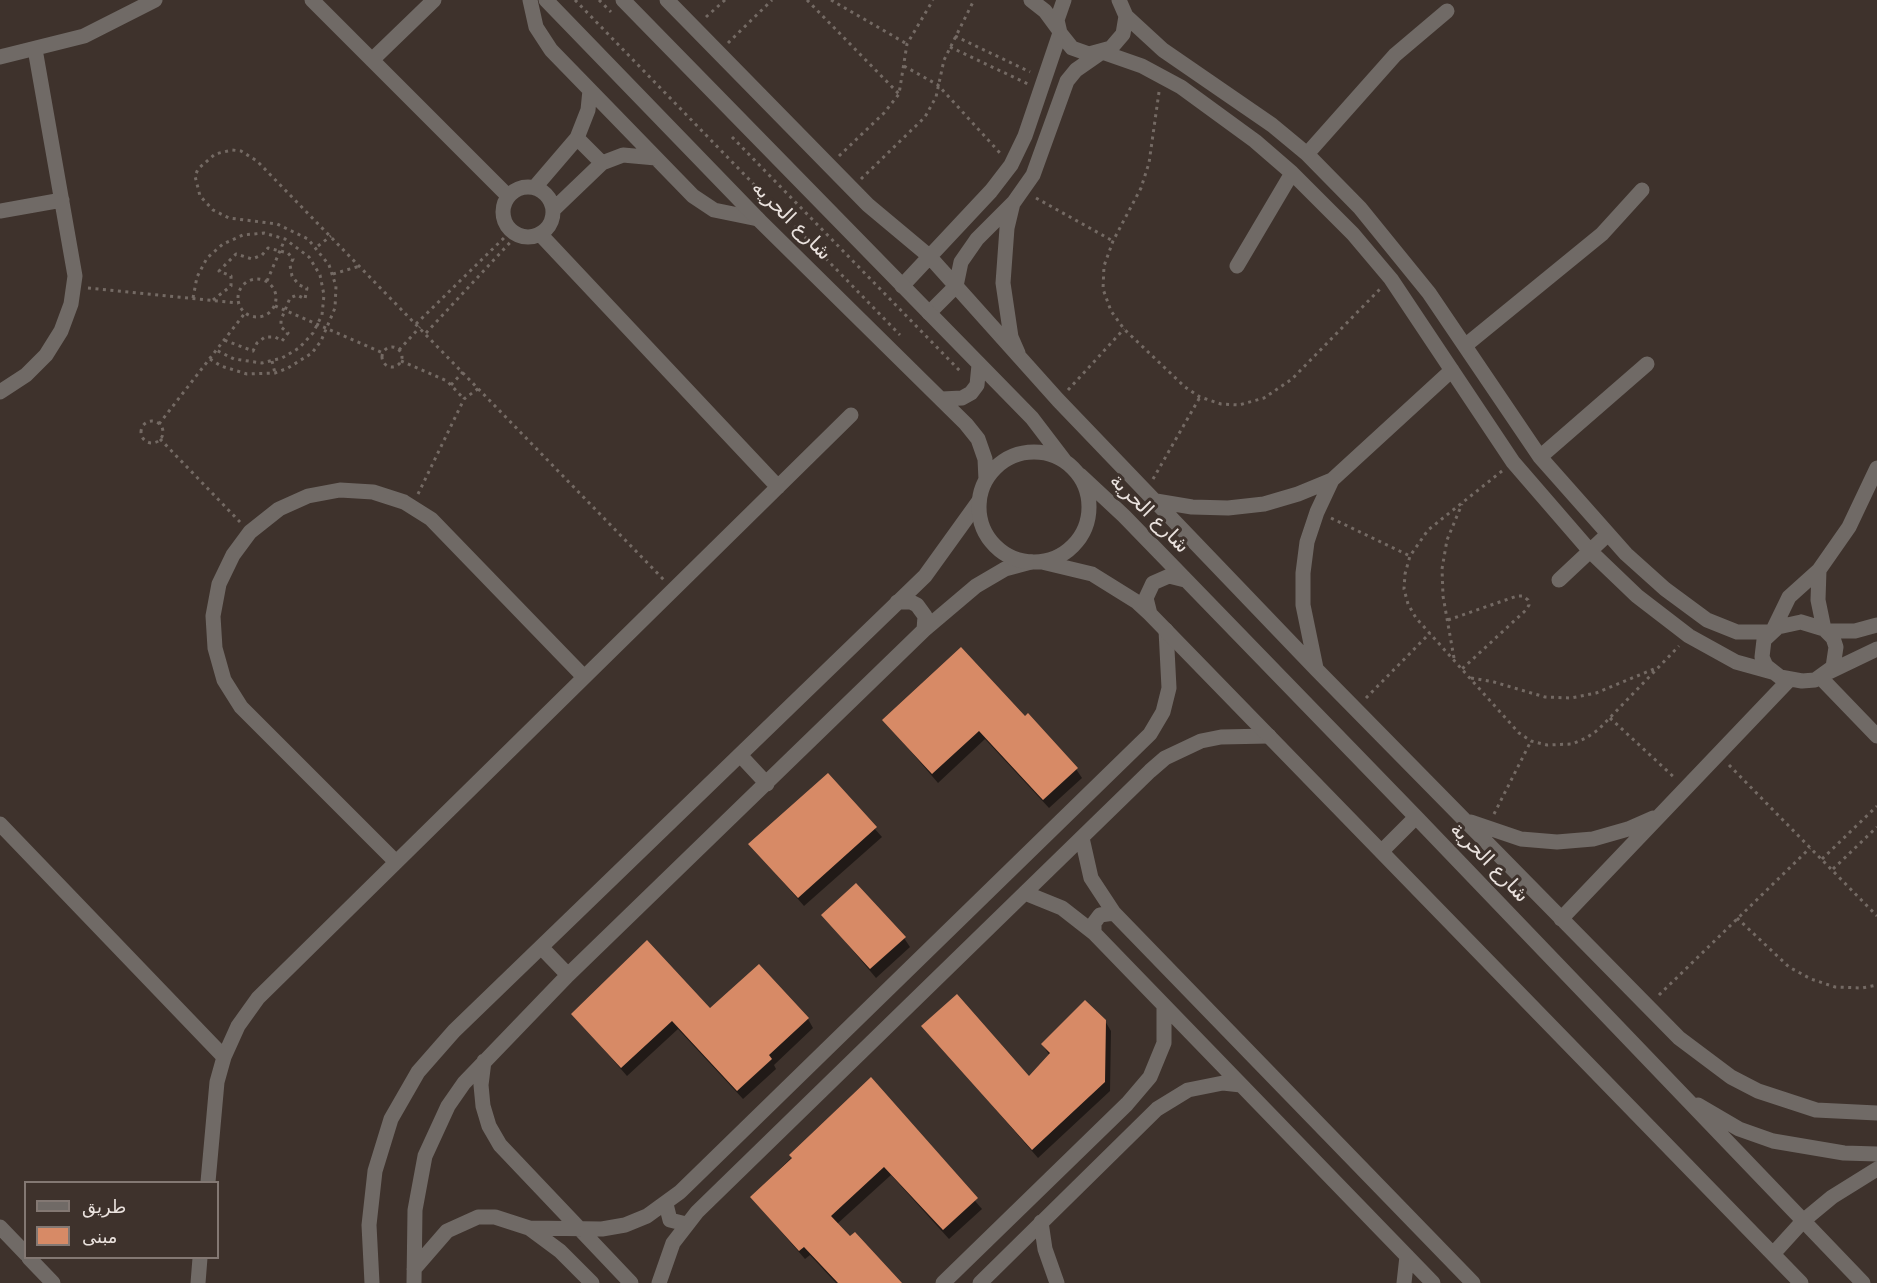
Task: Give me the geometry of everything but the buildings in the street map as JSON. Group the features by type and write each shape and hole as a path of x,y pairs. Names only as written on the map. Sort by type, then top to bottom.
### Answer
{"street":[{"path":"0,57 68,41 100,29 155,0"},
{"path":"312,0 508,196"},
{"path":"372,60 434,0"},
{"path":"530,0 536,27 543,39 703,204 725,213 758,219"},
{"name":"شارع الحريه","path":"546,0 758,219 942,399 978,439 985,459 986,480"},
{"name":"شارع الحريه","path":"623,0 1032,418 1064,460"},
{"path":"667,0 851,188 929,256 1058,400 1316,669 1647,1007 1706,1059 1758,1091 1816,1110 1877,1113"},
{"path":"1031,0 1045,11 1072,48 1080,52 1100,53 1161,75 1219,114 1287,168 1353,234 1390,279 1513,462 1590,551 1637,596 1689,636 1720,655 1790,680 1802,681 1824,676 1877,650"},
{"path":"902,286 991,191 1011,165 1025,136 1043,84 1059,32 1059,11 1064,0"},
{"path":"929,313 956,286 962,262 977,239 1018,196 1041,159 1067,81 1081,65 1118,42 1123,34 1124,7"},
{"path":"1124,7 1150,40 1246,105 1301,150 1385,236 1466,345 1497,396 1540,457 1607,535 1665,589 1707,620 1737,633 1771,631 1801,622 1825,630 1855,631 1877,625"},
{"path":"1237,266 1287,168 1301,150 1395,55 1447,11"},
{"path":"0,392 26,375 46,355 61,331 74,287 75,276 34,49"},
{"path":"535,187 577,138 588,110 590,90"},
{"path":"577,138 602,163"},
{"path":"554,209 548,195 535,187 520,188 508,196 504,203 503,218 514,233 533,237 540,234 550,224 554,209 602,163 623,155 656,158"},
{"path":"1466,345 1595,240 1642,190"},
{"path":"1018,196 1006,237 1003,283 1011,337 1022,361"},
{"path":"0,211 62,200"},
{"path":"540,234 778,487"},
{"path":"1540,457 1647,364"},
{"path":"942,399 962,398 971,393 977,385 979,365"},
{"path":"1151,496 1201,507 1228,508 1264,504 1299,494 1332,480 1452,370"},
{"path":"207,1181 217,1082 224,1057 238,1026 258,998 851,415"},
{"path":"372,1283 369,1224 375,1171 382,1144 399,1103 435,1050 925,576 979,501 986,480 1000,463 1021,453 1043,452 1064,460 1080,475 1086,485 1090,507 1085,529 1072,547 1053,559 1005,569 976,586 924,630 568,975 484,1061 448,1106 424,1156 415,1210 414,1276"},
{"path":"1772,672 1762,657 1764,640 1789,597 1818,570 1850,527 1877,468"},
{"name":"شارع الحرية","path":"1080,475 1124,516 1416,817 1863,1283"},
{"path":"1316,669 1304,605 1303,573 1307,542 1317,512 1332,480"},
{"path":"396,862 241,707 224,680 215,648 213,616 219,584 233,555 250,532 279,509 308,496 340,490 373,492 412,507 431,519 584,677"},
{"path":"979,501 981,524 992,543 1010,557 1092,574 1137,602 1150,614 1801,1283"},
{"path":"1559,580 1607,535"},
{"path":"1818,570 1818,600 1825,630 1836,647 1833,667 1824,676"},
{"path":"1150,614 1146,598 1153,583 1168,576 1185,580"},
{"path":"897,602 911,602 917,605 925,616 924,630"},
{"path":"414,1276 447,1231 462,1222 478,1217 495,1217 529,1228 579,1229 625,1225 647,1216 666,1204 1150,734 1162,712 1169,688 1166,630"},
{"path":"1824,676 1877,736"},
{"path":"1561,919 1790,680"},
{"path":"659,1283 673,1243 686,1224 1150,771 1165,758 1202,741 1221,737 1269,736"},
{"path":"1132,752 1145,754 1151,762 1150,771"},
{"path":"740,754 767,784"},
{"path":"1462,818 1487,830 1521,839 1548,841 1593,839 1628,829 1661,814"},
{"path":"1382,851 1416,817"},
{"path":"0,824 224,1057"},
{"path":"1082,838 1092,878 1114,913 1473,1283"},
{"path":"1025,893 1062,908 1094,933 1433,1283"},
{"path":"1094,933 1094,923 1100,915 1114,913"},
{"path":"935,944 954,962"},
{"path":"541,947 568,975"},
{"path":"943,1283 1127,1104 1150,1077 1164,1043 1164,1006"},
{"path":"484,1061 481,1085 483,1106 489,1126 500,1145 631,1283"},
{"path":"980,1283 1144,1120 1172,1098 1188,1090 1223,1083 1241,1085"},
{"path":"1680,1094 1739,1129 1773,1141 1844,1153 1877,1154"},
{"path":"1127,1104 1135,1102 1142,1105 1145,1112 1144,1120"},
{"path":"1332,1178 1352,1159"},
{"path":"1773,1254 1803,1221 1850,1184 1877,1169"},
{"path":"666,1204 670,1220 686,1224"},
{"path":"1041,1222 1044,1250 1057,1283"},
{"path":"0,1227 24,1252"},
{"path":"529,1228 560,1251 592,1283"},
{"path":"1404,1283 1407,1256"},
{"path":"31,1259 53,1283"},
{"path":"198,1283 200,1259"}],"path":[{"path":"575,0 906,340"},
{"path":"599,0 616,17"},
{"path":"694,28 725,0"},
{"path":"718,52 772,0"},
{"path":"807,0 898,94"},
{"path":"831,0 907,44"},
{"path":"829,165 884,113 898,94 907,44 933,0"},
{"path":"851,188 925,117 936,97 950,47 974,0"},
{"path":"955,36 1043,84"},
{"path":"950,47 1043,84"},
{"path":"903,66 938,85 1011,165"},
{"path":"1161,75 1149,163 1141,188 1113,242 1104,266 1103,289 1111,311 1124,329 1185,387 1200,397 1221,404 1239,405 1264,398 1292,379 1390,279"},
{"path":"732,136 963,374 963,381"},
{"path":"210,359 234,371 261,375 275,373 306,357 328,329 336,297 332,274 318,247 289,227 229,218 213,210 200,196 195,176 198,169 208,158 223,151 232,150 250,155 426,333 673,590"},
{"path":"1018,196 1113,242"},
{"path":"193,298 201,267 223,244 254,233 285,239 302,250 320,275 324,305 318,325 299,348 272,361 243,362 216,350"},
{"path":"401,361 399,350 418,325 514,233"},
{"path":"426,333 514,233"},
{"path":"318,247 331,236"},
{"path":"267,281 285,239"},
{"path":"213,300 218,293 231,286 231,276 219,270 236,254 252,259 262,255 268,248 280,249 293,259 290,270 295,281 307,288 305,299 293,296 285,310 280,324 288,333 282,341 275,337 265,337 257,343 253,351 225,340"},
{"path":"332,274 360,266"},
{"path":"256,279 267,281 277,295 275,306 262,317 245,313 238,303 239,291 246,282 256,279"},
{"path":"74,287 238,303"},
{"path":"275,306 383,353"},
{"path":"159,424 245,313"},
{"path":"1058,400 1124,329"},
{"path":"383,353 388,347 399,350"},
{"path":"383,353 386,365 395,367 401,361"},
{"path":"272,361 275,373"},
{"path":"401,361 451,385 464,399"},
{"path":"451,385 463,372"},
{"path":"412,507 464,399 479,388"},
{"path":"1151,496 1200,397"},
{"path":"151,421 159,424 163,431 160,439 148,442 141,430 151,421"},
{"path":"160,439 250,532"},
{"path":"1513,462 1428,530 1410,556 1405,574 1408,604 1430,633 1519,733 1531,741 1547,746 1572,744 1586,738 1610,718 1689,636"},
{"path":"1454,659 1442,569 1447,540 1463,501"},
{"path":"1317,512 1410,556"},
{"path":"1448,620 1517,596 1523,596 1528,600 1529,605 1526,610 1462,669"},
{"path":"1356,709 1430,633"},
{"path":"1470,678 1494,682 1545,698 1571,698 1596,693 1656,668"},
{"path":"1610,718 1686,788"},
{"path":"1487,830 1531,741"},
{"path":"1719,754 1877,915"},
{"path":"1822,860 1877,806"},
{"path":"1832,870 1877,827"},
{"path":"1647,1007 1810,848"},
{"path":"1737,918 1789,967 1811,979 1835,987 1862,988 1877,985"}]}
